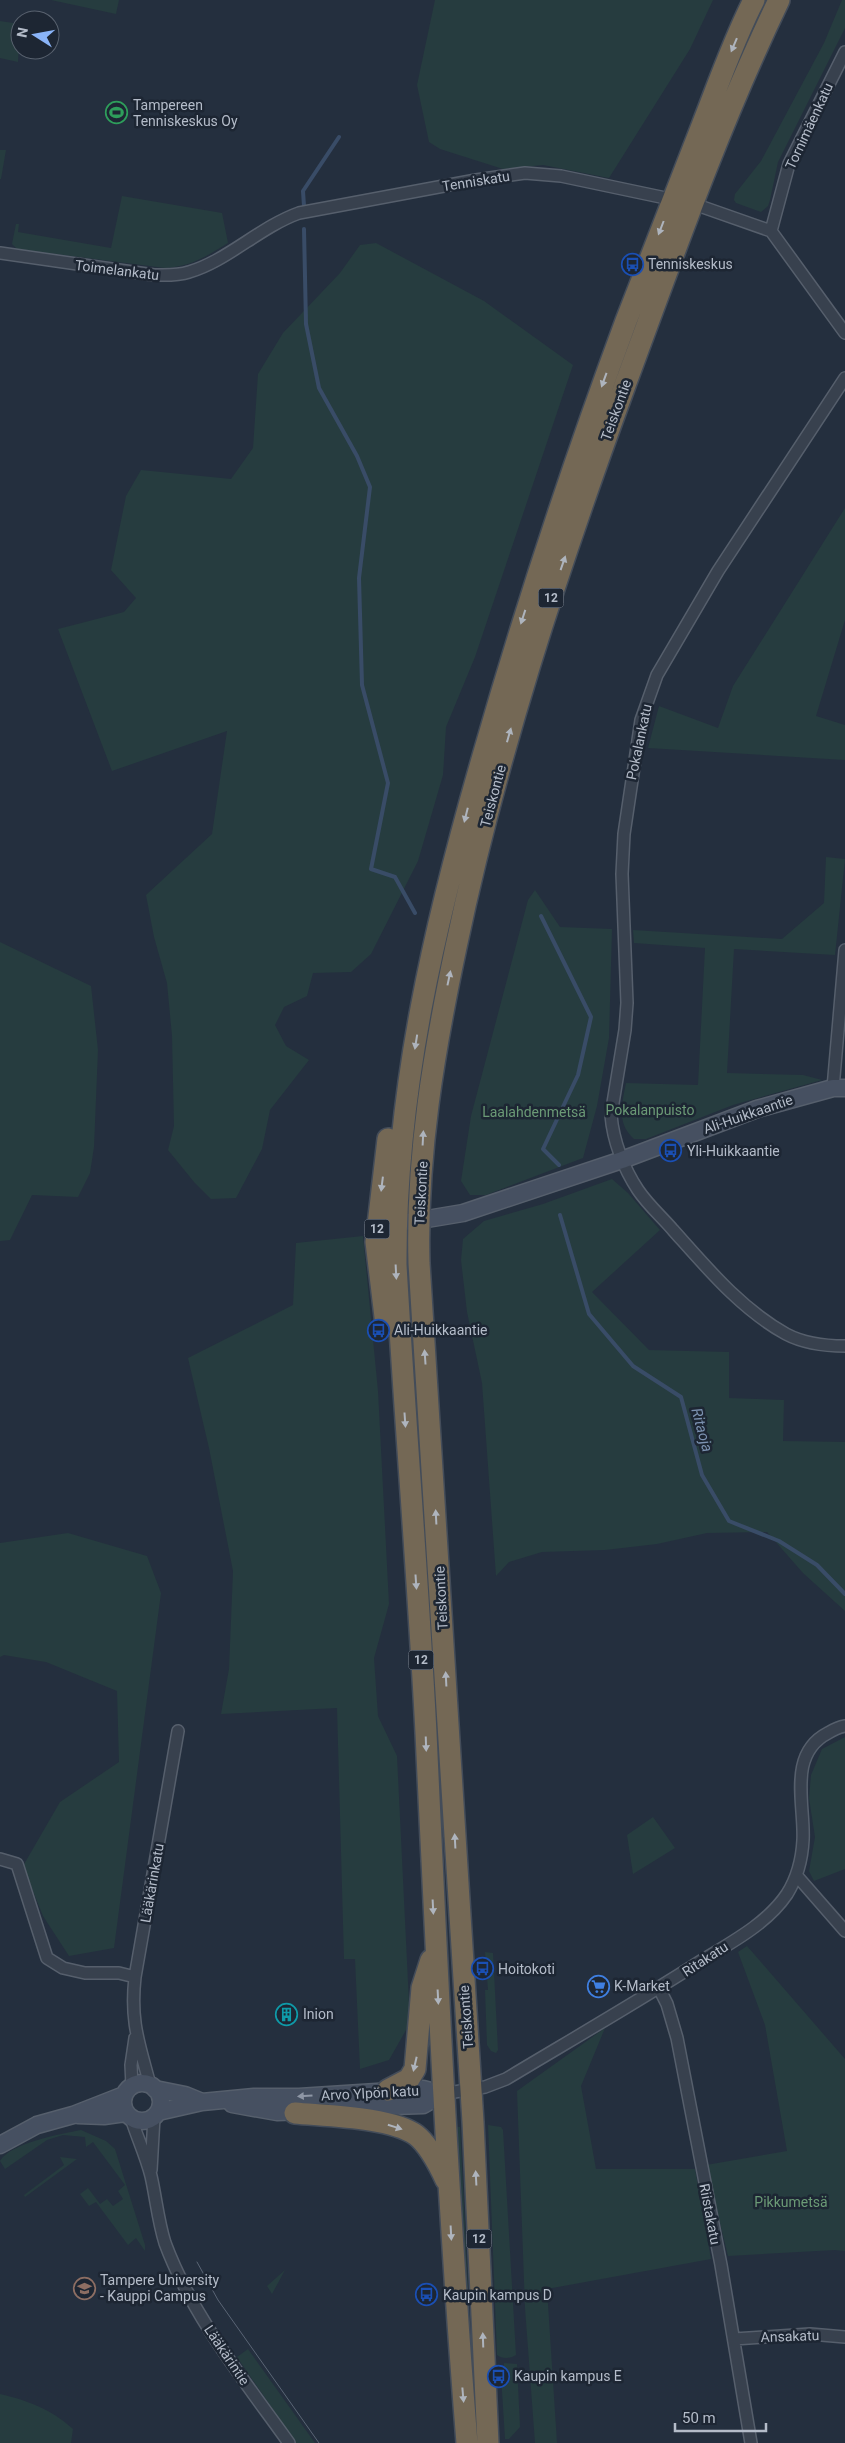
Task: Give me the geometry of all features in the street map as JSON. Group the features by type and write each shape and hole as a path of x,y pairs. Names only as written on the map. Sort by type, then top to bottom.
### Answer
{"highway":[{"name":"Teiskontie","path":"467,2443 442,2094 426,1731 402,1372 396,1224 408,1087 428,967 468,807 520,628 583,437 672,199 754,0"},
{"name":"Teiskontie","path":"488,2443 471,2089 424,1338 419,1222 425,1116 439,1028 466,902 492,798 548,608 594,470 694,204 734,102 779,0"},
{"name":"12","path":"402,1372 391,1354 376,1242 382,1183 392,1121 408,1087"},
{"path":"388,2090 409,2079 415,2069 422,1988 435,1948"},
{"path":"296,2113 380,2122 416,2135 429,2150 448,2184"}],"street":[{"name":"Tornimäenkatu","path":"771,231 789,164 845,52"},
{"name":"Tenniskatu","path":"280,220 309,211 524,173 561,176 672,199"},
{"path":"672,199 694,204 771,231 845,333"},
{"name":"Toimelankatu","path":"0,254 173,276 190,272 224,255 280,220"},
{"name":"Pokalankatu","path":"622,1160 612,1129 611,1115 626,1030 627,995 622,874 629,788 641,720 657,675 718,570 845,378"},
{"path":"839,1088 845,950"},
{"name":"Ali-Huikkaantie","path":"396,1224 419,1222 463,1213 622,1160 757,1109 839,1088"},
{"path":"622,1160 638,1190 704,1264 743,1303 787,1334 809,1343 845,1346"},
{"name":"Ritakatu","path":"442,2094 471,2089 506,2079 659,1988 737,1938 766,1916 785,1897 797,1876 804,1840 800,1773 811,1747 822,1736 845,1726"},
{"name":"Lääkärinkatu","path":"153,2087 135,2034 132,2006 134,1977 178,1731"},
{"path":"0,1860 17,1864 47,1958 67,1969 85,1973 119,1974 134,1977"},
{"path":"797,1876 845,1931"},
{"name":"Riistakatu","path":"659,1988 667,2004 677,2038 734,2339 751,2443"},
{"name":"Lääkärinkatu","path":"128,2090 135,2034"},
{"path":"0,2145 37,2125 73,2115 138,2084 153,2087 161,2100 156,2115 142,2122 128,2115 73,2115"},
{"name":"Arvo Ylpön katu","path":"153,2087 185,2095 202,2102"},
{"name":"Arvo Ylpön katu","path":"156,2115 202,2102 254,2097 299,2097 423,2089 442,2094"},
{"path":"128,2090 123,2106 128,2115"},
{"name":"Arvo Ylpön katu","path":"222,2101 251,2108 296,2113 327,2109 424,2105 442,2094"},
{"name":"Lääkärintie","path":"128,2115 151,2175 160,2226 185,2288 211,2332 289,2443"},
{"name":"Lääkärintie","path":"151,2175 156,2115"},
{"name":"Ansakatu","path":"734,2339 810,2334 845,2337"}],"green space":[{"path":"51,0 119,0 116,14"},
{"path":"435,0 713,0 690,49 609,178 543,165 503,169 440,149 429,142 417,85"},
{"path":"842,0 845,0 845,28 778,162 768,206 761,212 736,203 734,200 735,194 761,161 824,43"},
{"path":"0,21 10,22 10,60 18,60 18,62 0,58"},
{"path":"0,150 6,150 1,179 0,179"},
{"path":"122,196 222,213 228,243 190,263 165,268 17,249 12,244 16,224 19,224 18,232 111,248"},
{"path":"376,243 484,301 573,365 475,657 446,727 443,775 418,861 371,954 351,972 313,973 307,996 284,1007 275,1025 286,1046 309,1060 270,1110 262,1149 236,1198 211,1199 194,1182 168,1150 174,1126 172,1036 167,983 154,937 146,895 212,834 227,731 112,771 58,629 124,612 136,598 111,570 126,496 141,470 231,479 253,448 258,374 283,333 340,273 360,245"},
{"path":"845,508 845,620 816,716 845,725 845,760 648,748 659,706 718,728 733,686"},
{"name":"Pokalanpuisto","path":"826,857 845,859 835,955 734,949 727,1073 803,1075 822,1080 733,1105 646,1139 634,1139 628,1133 622,1113 626,1083 698,1085 705,948 634,943 633,930 782,939 824,903"},
{"name":"Laalahdenmetsä","path":"535,890 560,927 612,929 609,1038 597,1106 583,1158 486,1195 470,1195 461,1181 471,1116 528,900"},
{"path":"0,942 91,986 98,1050 94,1147 90,1173 78,1197 32,1195 10,1240 0,1241"},
{"path":"612,1179 628,1193 660,1230 592,1292 649,1350 729,1352 729,1398 784,1400 783,1441 845,1442 845,1611 803,1573 767,1532 707,1533 657,1544 605,1550 542,1552 509,1562 496,1576 482,1383 467,1312 461,1260 463,1239 484,1221 543,1204"},
{"path":"363,1236 378,1391 389,1604 374,1658 378,1716 397,1756 410,2023 389,2060 360,2069 355,1959 344,1959 337,1708 221,1714 229,1669 233,1571 209,1448 188,1358 293,1305 296,1243"},
{"path":"68,1533 147,1556 161,1593 114,1948 69,1956 43,1916 23,1866 60,1802 119,1762 117,1691 46,1662 4,1655 0,1657 0,1543"},
{"path":"845,1737 845,1869 814,1881 809,1871 815,1837 809,1798 811,1775 822,1749"},
{"path":"653,1817 675,1848 633,1874 627,1835"},
{"name":"Pikkumetsä","path":"747,1946 845,2059 845,2251 728,2256 706,2165 787,2151 765,2025 738,1952"},
{"path":"485,1952 493,1953 498,2050 496,2053 491,2051 487,2045 485,1990 488,1990"},
{"path":"605,2028 581,2086 596,2169 695,2169 711,2259 547,2289 557,2443 535,2443 525,2308 517,2091"},
{"path":"488,2125 501,2127 503,2130 516,2355 509,2358 497,2355"},
{"path":"453,2127 460,2127 470,2327 466,2327"},
{"path":"81,2130 106,2141 115,2149 145,2245 145,2251 136,2238 128,2245 96,2202 89,2206 80,2194 88,2188 100,2204 107,2199 113,2206 123,2199 118,2191 125,2185 93,2142 86,2147 85,2137 63,2135 47,2140 5,2169 0,2161 14,2149 25,2144"},
{"path":"60,2157 77,2159 25,2197 24,2195 64,2165"},
{"path":"285,2270 272,2294 267,2286"},
{"path":"248,2349 315,2443 296,2443 237,2357"},
{"path":"504,2363 517,2364 520,2427 509,2439 505,2439 501,2375 504,2372"},
{"path":"0,2394 30,2403 48,2411 65,2422 73,2429 71,2443 0,2443"}],"waterway":[{"path":"304,206 303,191 339,137"},
{"path":"304,229 306,324 319,388 357,456 370,487 359,578 362,685 388,783 371,869 395,877 415,913"},
{"path":"541,916 591,1017 578,1075 543,1149 559,1165"},
{"name":"Ritaoja","path":"560,1215 589,1314 633,1366 681,1397 702,1475 729,1521 779,1541 817,1565 845,1594"}],"tram line":[{"path":"197,2262 218,2300 319,2443"}],"place":[{"name":"Tampereen Tenniskeskus Oy","path":"117,113"},
{"name":"Tenniskeskus","path":"632,264"},
{"name":"Yli-Huikkaantie","path":"671,1151"},
{"name":"Ali-Huikkaantie","path":"378,1330"},
{"name":"Hoitokoti","path":"482,1969"},
{"name":"K-Market","path":"598,1986"},
{"name":"Inion","path":"287,2014"},
{"name":"Tampere University - Kauppi Campus","path":"84,2288"},
{"name":"Kaupin kampus D","path":"427,2295"},
{"name":"Kaupin kampus E","path":"498,2376"}]}
